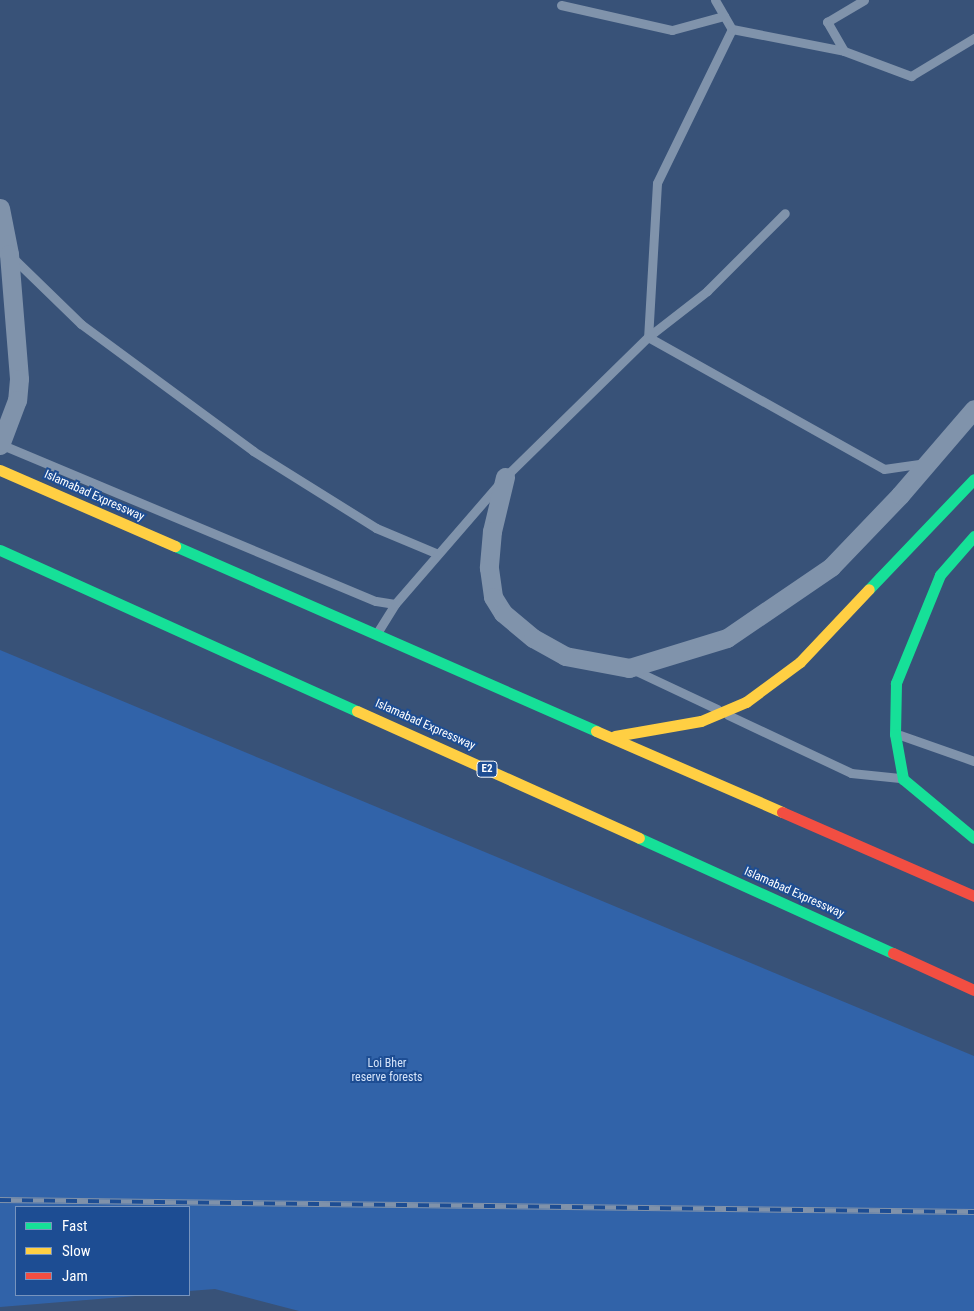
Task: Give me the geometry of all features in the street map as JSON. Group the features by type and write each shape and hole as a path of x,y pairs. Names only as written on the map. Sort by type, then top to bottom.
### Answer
{"main road":[{"name":"Islamabad Expressway","path":"0,470 615,736 974,896"},
{"path":"615,736 700,721 746,702 800,662 974,479"},
{"path":"974,536 940,575 896,683 895,734 903,779 974,838"},
{"name":"Islamabad Expressway","path":"0,550 974,990"}],"street":[{"path":"0,208 9,254 19,378 17,400 0,444"},
{"path":"505,478 492,531 489,568 493,597 503,614 532,638 565,656 629,668 726,638 772,610 831,568 974,409"}],"lane":[{"path":"715,0 732,29 844,51 911,76 974,38"},
{"path":"844,51 827,22 864,0"},
{"path":"561,5 672,30 724,16"},
{"path":"648,337 657,183 732,29"},
{"path":"377,633 395,604 505,478 648,337 707,291 786,213"},
{"path":"9,254 81,324 253,451 376,528 438,554"},
{"path":"648,337 884,469 927,462"},
{"path":"0,444 376,601 395,604"},
{"path":"629,668 851,772 903,779"},
{"path":"895,734 974,761"}],"green space":[{"name":"Loi Bher reserve forests","path":"0,650 974,1056 974,1311 299,1311 215,1289 190,1291 190,1206 15,1206 15,1296 136,1296 0,1307"}],"railway":[{"path":"0,1200 974,1212"}],"traffic: fast":[{"path":"869,589 974,479"},
{"path":"974,536 940,575 896,683 895,734 903,779 974,838"},
{"path":"175,546 596,731"},
{"path":"0,550 357,711"},
{"path":"639,838 893,953"}],"traffic: slow":[{"path":"0,470 175,546"},
{"path":"615,736 701,721 746,702 800,662 869,589"},
{"path":"357,711 639,838"},
{"path":"596,731 782,812"}],"traffic: jam":[{"path":"782,812 974,896"},
{"path":"893,953 974,990"}]}
